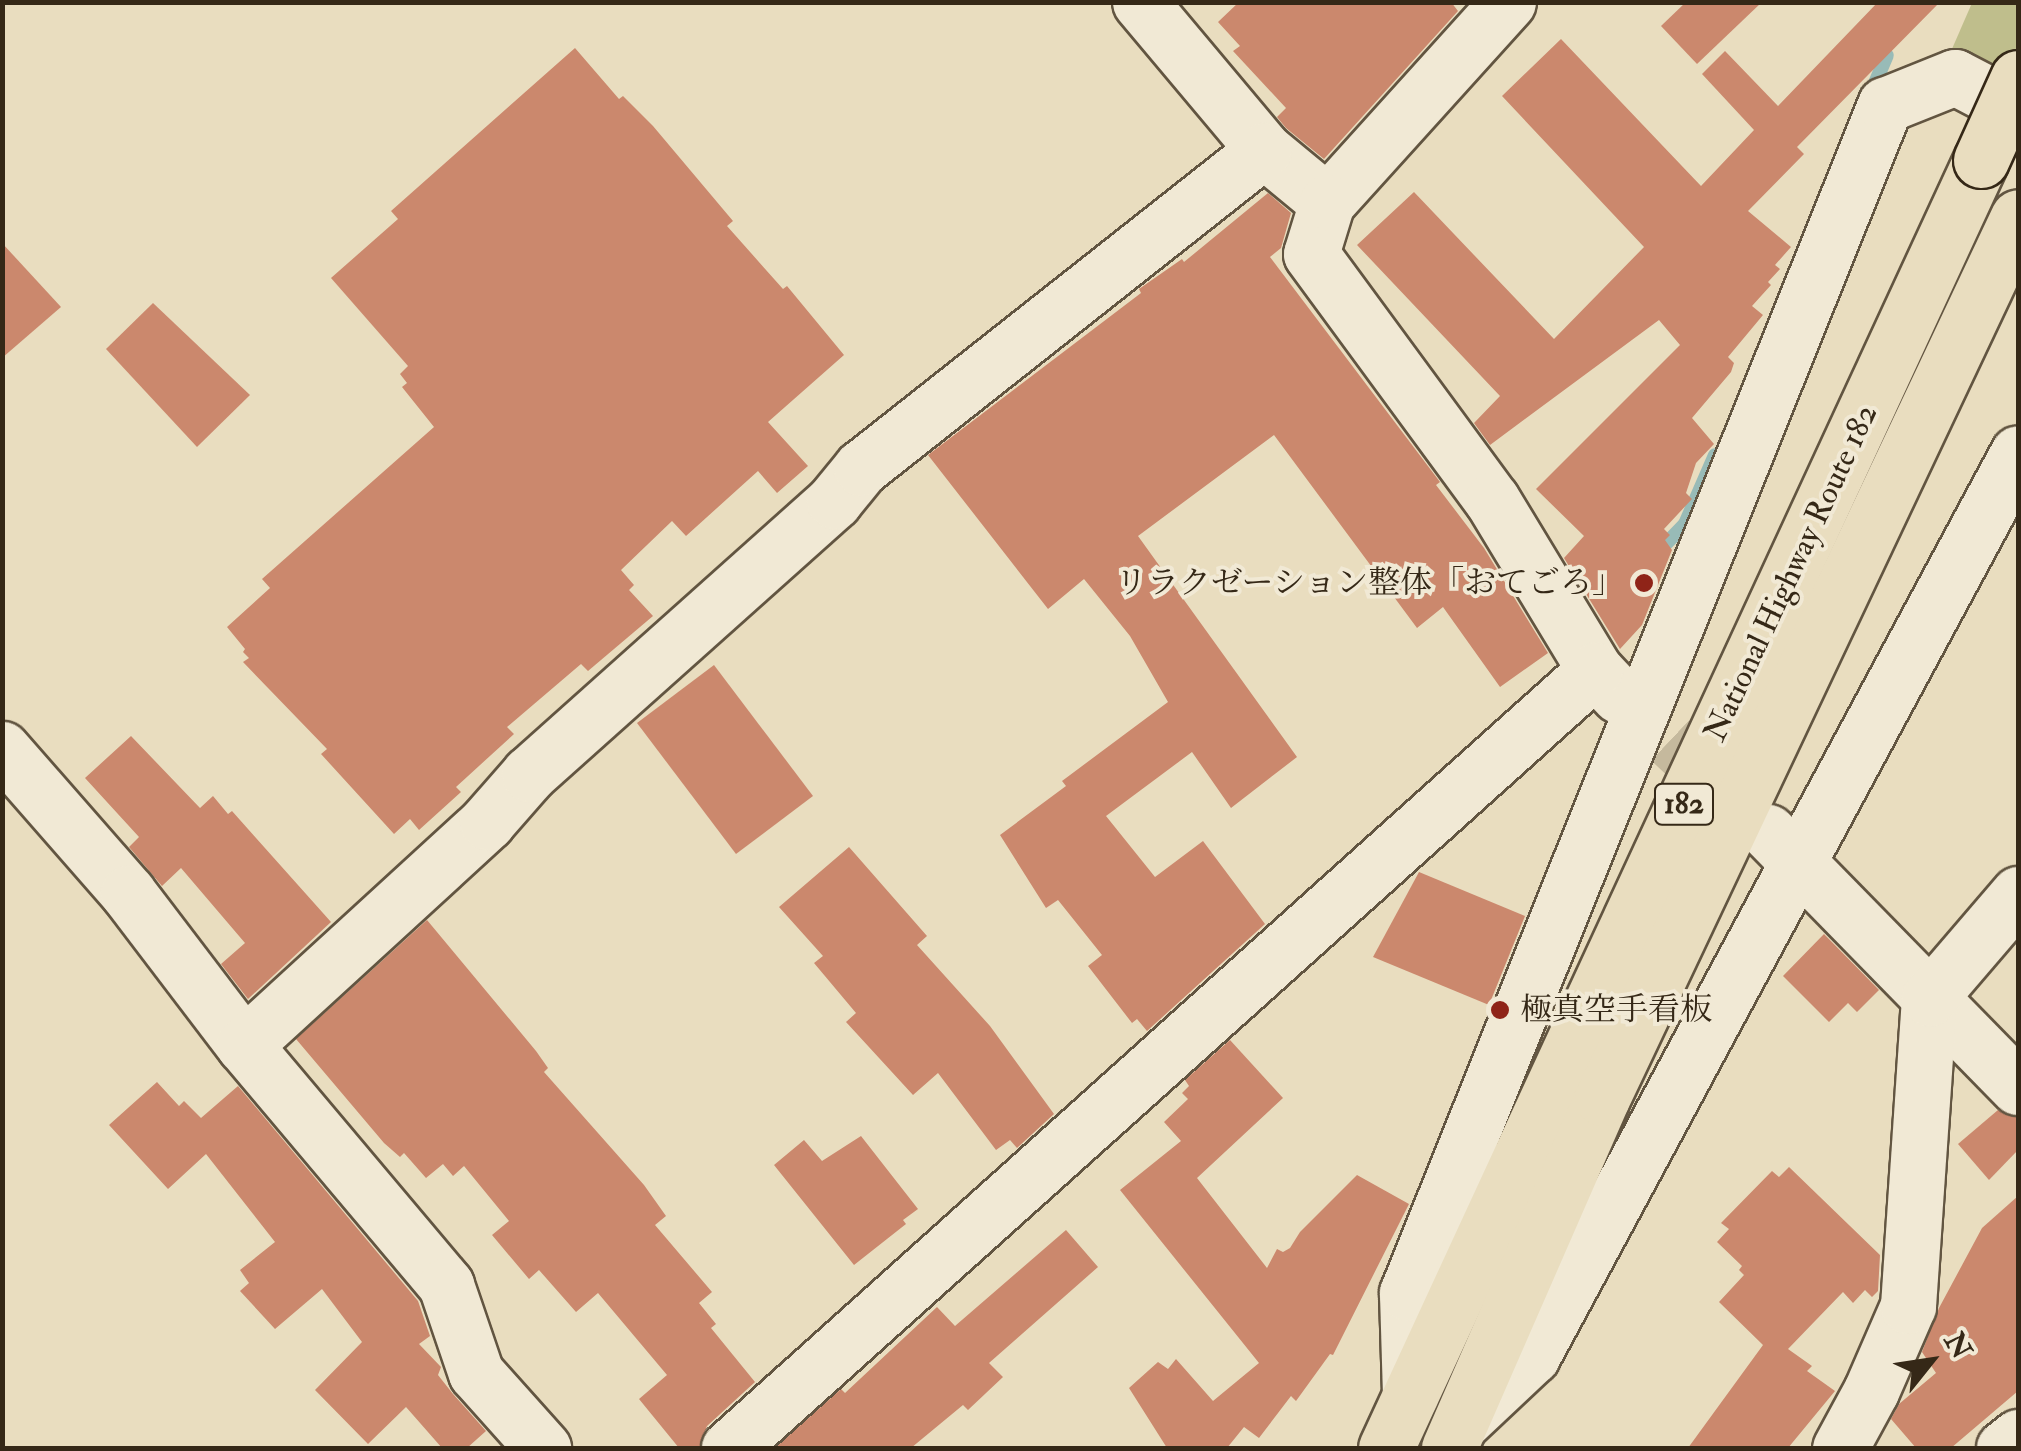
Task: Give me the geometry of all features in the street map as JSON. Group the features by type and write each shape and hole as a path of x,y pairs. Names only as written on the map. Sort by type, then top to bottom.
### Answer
{"highway":[{"name":"National Highway Route 182","path":"1386,1448 2018,78"},
{"name":"National Highway Route 182","path":"1456,1435 1602,1098 2018,217"}],"street":[{"path":"1140,2 1264,150 1327,202"},
{"path":"1508,2 1327,202 1310,254 1492,500 1595,670 1655,729"},
{"path":"1410,1395 1407,1293 1655,729 1886,105 1955,76 2018,110"},
{"path":"244,1046 488,822 529,774 834,501 860,468 1264,150"},
{"path":"1456,1435 1532,1356 1782,848 2018,453"},
{"path":"729,1448 1595,670"},
{"path":"2,749 128,894 244,1046 446,1285 476,1373 534,1445"},
{"path":"1782,848 2018,1087"},
{"path":"1840,1448 1871,1392 1908,1306 1929,998 2018,894"},
{"path":"2004,1448 2018,1437"}],"shaded area":[{"path":"1972,3 2018,3 2018,94 1948,58"}],"building":[{"path":"1239,2 1451,2 1458,11 1324,159 1286,128 1277,117 1286,108 1233,51 1240,46 1218,22"},
{"path":"1686,2 1762,2 1697,64 1661,26"},
{"path":"1878,2 1940,2 1797,147 1804,154 1748,211 1791,247 1775,265 1780,269 1768,282 1771,285 1752,306 1763,315 1728,357 1734,363 1731,372 1692,418 1714,444 1696,463 1686,493 1692,499 1664,529 1670,535 1665,540 1672,550 1642,625 1620,649 1564,558 1584,536 1536,489 1680,345 1659,320 1490,445 1474,423 1500,396 1357,245 1414,192 1554,339 1644,247 1502,96 1561,39 1701,186 1754,130 1702,74 1725,51 1778,106"},
{"path":"575,48 619,99 623,96 653,126 733,221 727,226 783,289 787,286 844,355 768,422 808,466 777,493 758,471 686,536 672,521 621,570 634,585 629,590 653,616 588,671 581,664 507,727 514,734 456,787 461,792 419,830 410,819 394,834 321,754 327,749 243,662 249,658 243,652 245,649 227,627 270,588 262,579 434,427 402,387 407,383 400,374 408,366 331,278 398,219 391,211"},
{"path":"1268,193 1291,213 1281,248 1270,257 1440,482 1436,485 1484,548 1548,653 1500,687 1443,607 1417,628 1274,435 1138,536 1297,757 1231,808 1192,752 1106,816 1155,877 1203,841 1265,924 1147,1031 1137,1019 1132,1023 1088,966 1102,955 1058,900 1046,908 1000,835 1066,786 1062,781 1168,702 1130,636 1084,579 1048,609 928,455 1141,293 1139,289 1182,259 1184,262"},
{"path":"2,243 61,307 2,358"},
{"path":"153,303 250,395 197,447 106,349"},
{"path":"714,665 813,796 736,854 637,723"},
{"path":"131,736 200,808 213,796 228,814 232,811 331,922 248,999 221,964 245,943 181,868 162,886 129,847 139,837 85,778"},
{"path":"849,847 927,936 917,945 990,1026 1054,1114 1017,1148 1010,1140 996,1150 938,1073 913,1095 846,1022 856,1013 814,963 823,956 779,907"},
{"path":"1419,872 1525,916 1489,1005 1373,957"},
{"path":"427,920 536,1051 548,1068 544,1072 644,1185 666,1216 655,1225 712,1292 699,1303 716,1324 711,1328 755,1382 707,1426 699,1448 679,1448 639,1399 667,1375 598,1293 576,1312 539,1270 529,1279 492,1235 509,1221 464,1166 453,1176 443,1164 426,1178 404,1153 400,1157 384,1143 296,1039"},
{"path":"1824,934 1879,990 1857,1012 1848,1003 1829,1022 1783,976"},
{"path":"1230,1040 1283,1098 1197,1178 1267,1268 1277,1249 1283,1252 1290,1248 1300,1232 1357,1175 1409,1204 1333,1355 1296,1401 1291,1396 1259,1438 1244,1427 1227,1448 1167,1448 1129,1388 1158,1362 1168,1369 1176,1359 1213,1401 1259,1363 1120,1190 1181,1141 1164,1122 1188,1099 1182,1093 1189,1086 1185,1080"},
{"path":"157,1082 179,1106 184,1101 201,1118 238,1086 418,1301 430,1336 419,1344 441,1367 438,1375 486,1431 467,1448 442,1448 406,1407 368,1444 315,1390 362,1342 322,1289 275,1329 240,1291 249,1283 240,1270 275,1242 206,1154 168,1189 109,1125"},
{"path":"1998,1110 2018,1117 2018,1150 1989,1180 1958,1144"},
{"path":"861,1136 918,1209 903,1220 906,1224 854,1265 774,1165 804,1140 822,1161"},
{"path":"1789,1167 1880,1255 1878,1291 1872,1297 1865,1290 1853,1303 1843,1292 1788,1349 1812,1366 1807,1371 1835,1391 1788,1448 1688,1448 1763,1345 1719,1302 1744,1275 1739,1270 1742,1266 1717,1242 1729,1229 1721,1223 1772,1171 1779,1177"},
{"path":"2018,1196 2018,1391 1951,1448 1916,1448 1891,1419 1899,1404 1936,1373 1922,1352 1939,1308 1982,1228"},
{"path":"1066,1230 1098,1267 989,1363 1003,1377 968,1410 963,1405 911,1448 775,1448 841,1389 845,1393 937,1307 955,1326"}],"waterway":[{"path":"1870,95 1887,55"},
{"path":"1655,555 1685,524 1715,455"}],"tunnel":[{"path":"1670,740 1734,800"}],"place":[{"name":"リラクゼーション整体「おてごろ」","path":"1644,583"},
{"name":"極真空手看板","path":"1500,1010"}]}
